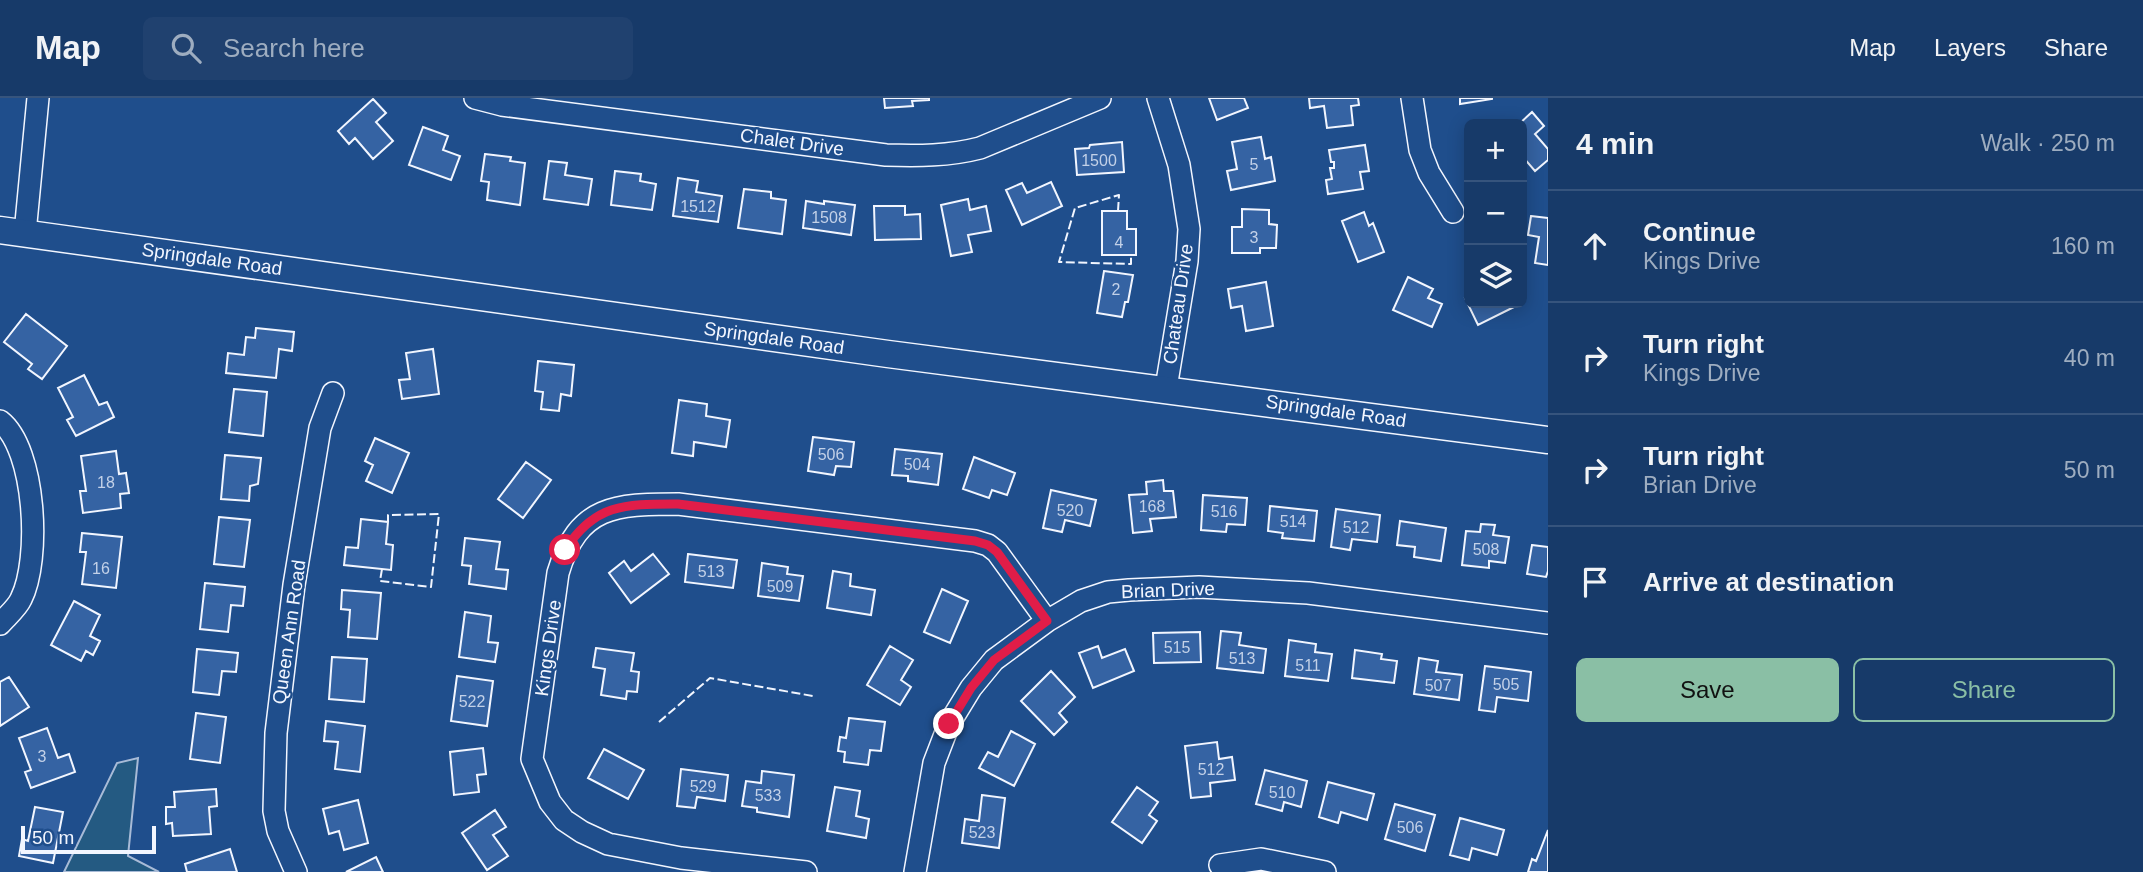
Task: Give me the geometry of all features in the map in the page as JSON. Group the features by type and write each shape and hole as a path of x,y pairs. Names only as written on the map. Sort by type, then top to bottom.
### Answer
{"main road":[{"name":"Springdale Road","path":"13,232 888,354 1166,388 1548,440"}],"street":[{"path":"13,232 38,98"},
{"name":"Chalet Drive","path":"475,98 502,104 886,155 925,156 960,154 981,148 1100,98"},
{"name":"Chateau Drive","path":"1158,98 1179,165 1189,229 1187,261 1166,388"},
{"path":"1412,98 1420,150 1429,173 1453,212"},
{"name":"Queen Ann Road","path":"296,872 278,831 274,811 276,733 294,585 320,428 333,393"},
{"path":"0,421 8,427 26,466 33,512 28,575 21,600 0,624"},
{"name":"Kings Drive","path":"806,872 681,858 608,844 582,832 565,820 550,802 532,759 558,573 565,550 576,532 608,510 631,504 678,504 975,541 988,545 997,552 1047,621"},
{"name":"Brian Drive","path":"915,872 934,763 949,724 971,688 994,660 1047,621 1081,601 1108,592 1199,587 1308,593 1548,623"},
{"path":"1220,865 1261,859 1325,872"}],"shaded area":[{"path":"138,758 128,856 159,872 64,872 117,763"}],"building":[{"path":"884,98 929,100 912,101 913,106 885,108"},
{"path":"1209,98 1244,98 1248,108 1217,120"},
{"path":"1309,98 1358,98 1359,105 1351,106 1353,125 1327,128 1324,106 1310,108"},
{"path":"1460,98 1492,98 1492,99 1460,104"},
{"path":"373,99 386,113 376,122 393,141 373,159 355,138 349,144 338,131"},
{"path":"1532,112 1544,126 1535,134 1548,149 1548,160 1535,171 1527,162 1527,119 1524,119"},
{"path":"423,127 448,136 443,150 460,156 451,180 409,165"},
{"path":"1261,137 1265,159 1271,157 1275,181 1231,190 1227,171 1237,169 1232,142"},
{"path":"1122,142 1124,172 1077,175 1075,149"},
{"path":"1365,145 1369,171 1360,172 1363,189 1328,194 1326,180 1332,179 1330,168 1334,168 1329,150"},
{"path":"485,154 511,157 510,161 525,163 520,205 487,200 489,182 481,181"},
{"path":"549,161 567,163 565,175 592,179 588,205 544,199"},
{"path":"615,171 641,174 640,181 656,184 652,210 611,205"},
{"path":"678,178 698,181 696,192 722,196 718,222 673,216"},
{"path":"1051,182 1062,206 1022,225 1006,190 1022,183 1027,193"},
{"path":"744,189 771,192 771,198 786,200 782,234 738,228"},
{"path":"968,199 970,210 986,206 991,231 968,235 972,252 951,256 941,205"},
{"path":"806,201 855,205 851,235 803,228"},
{"path":"874,206 905,206 905,215 920,214 921,239 875,240"},
{"path":"1242,209 1269,210 1269,224 1277,225 1276,248 1260,248 1260,253 1232,253 1232,227 1242,227"},
{"path":"1102,211 1127,211 1127,229 1136,229 1136,255 1102,255"},
{"path":"1364,212 1369,226 1373,223 1384,252 1358,262 1342,221"},
{"path":"1531,216 1548,218 1548,265 1535,263 1539,237 1528,235"},
{"path":"1104,271 1133,275 1122,317 1097,313"},
{"path":"1408,277 1433,289 1428,298 1442,304 1432,327 1393,310"},
{"path":"1266,282 1273,326 1246,331 1242,306 1231,308 1228,289"},
{"path":"1470,308 1512,308 1478,325"},
{"path":"26,314 67,346 42,379 28,369 32,364 4,342"},
{"path":"256,328 294,332 292,351 279,349 276,378 226,373 228,353 244,355 246,337 255,338"},
{"path":"433,349 439,394 402,399 399,380 410,379 406,353"},
{"path":"538,361 574,365 571,396 561,394 559,411 541,409 543,392 535,391"},
{"path":"84,375 99,405 107,402 114,417 76,436 67,420 73,417 58,388"},
{"path":"234,389 267,392 263,436 229,432"},
{"path":"679,400 707,404 706,416 730,420 726,447 694,442 693,456 672,453"},
{"path":"813,437 854,442 851,467 836,466 834,475 808,471"},
{"path":"375,438 409,453 392,493 366,481 373,465 365,461"},
{"path":"895,449 942,454 938,485 908,481 908,476 892,475"},
{"path":"116,451 119,474 126,473 129,493 120,494 121,508 83,513 80,491 86,491 81,456"},
{"path":"225,455 261,458 258,484 250,486 249,501 221,499"},
{"path":"974,457 1015,473 1007,495 992,490 989,498 963,489"},
{"path":"526,462 551,480 523,518 498,499"},
{"path":"1163,480 1164,491 1173,491 1176,517 1150,519 1152,531 1133,533 1129,495 1147,494 1146,482"},
{"path":"1051,490 1096,500 1090,526 1065,520 1062,532 1043,528"},
{"path":"1203,495 1247,498 1245,525 1227,524 1226,532 1201,530"},
{"path":"1270,506 1317,511 1314,541 1282,538 1283,533 1268,531"},
{"path":"1336,509 1380,515 1377,542 1352,539 1350,550 1331,547"},
{"path":"219,517 250,520 244,567 214,564"},
{"path":"361,519 388,522 386,544 393,545 391,570 344,565 346,547 358,548"},
{"path":"1400,521 1446,528 1441,561 1414,557 1415,547 1397,545"},
{"path":"1481,524 1495,525 1493,535 1509,537 1505,563 1489,561 1489,568 1462,565 1466,531 1480,532"},
{"path":"82,533 122,537 116,588 82,584 86,552 80,552"},
{"path":"465,538 500,542 496,569 508,570 506,589 469,584 471,566 462,565"},
{"path":"1532,545 1548,547 1546,577 1527,574"},
{"path":"653,554 669,574 631,603 609,573 624,561 631,571"},
{"path":"688,554 737,560 733,588 685,582"},
{"path":"762,563 788,567 787,574 803,576 799,601 758,596"},
{"path":"833,571 851,574 850,586 875,590 871,615 827,608"},
{"path":"205,583 245,587 243,606 231,605 228,632 200,629"},
{"path":"942,589 968,601 950,643 924,632"},
{"path":"342,590 381,593 377,639 348,637 350,610 341,609"},
{"path":"74,601 100,615 90,636 100,641 93,655 86,651 81,661 51,645"},
{"path":"465,612 491,616 488,642 498,643 495,662 459,657"},
{"path":"1221,631 1241,633 1239,645 1266,649 1263,673 1217,668"},
{"path":"1200,632 1201,662 1154,663 1153,633"},
{"path":"1289,640 1316,644 1315,652 1332,654 1328,681 1285,676"},
{"path":"890,646 913,660 901,680 911,687 900,705 867,685"},
{"path":"1098,646 1102,658 1125,649 1134,671 1093,688 1079,653"},
{"path":"596,648 634,653 631,671 639,672 637,692 627,691 626,699 601,695 605,669 593,667"},
{"path":"197,649 238,653 236,672 222,671 219,695 193,692"},
{"path":"1355,650 1382,654 1381,659 1397,661 1394,683 1352,678"},
{"path":"332,657 367,659 364,702 329,699"},
{"path":"1419,658 1438,661 1436,672 1462,675 1459,700 1414,694"},
{"path":"1485,666 1531,672 1528,701 1497,697 1495,712 1479,710"},
{"path":"1051,671 1075,697 1059,713 1067,722 1054,735 1021,701"},
{"path":"457,676 493,681 487,726 451,721"},
{"path":"9,677 29,707 0,726 0,682"},
{"path":"196,713 226,717 220,763 190,759"},
{"path":"849,718 885,722 881,751 870,750 868,765 844,762 845,752 838,751 840,737 846,738"},
{"path":"326,721 365,726 360,772 335,769 338,742 324,741"},
{"path":"47,728 58,758 69,754 75,772 31,788 25,772 31,770 19,738"},
{"path":"1011,731 1035,744 1014,786 979,768 988,752 998,757"},
{"path":"1217,742 1219,759 1232,757 1235,780 1210,783 1211,796 1191,798 1185,746"},
{"path":"483,748 486,774 477,775 479,792 454,795 450,752"},
{"path":"604,749 644,770 628,799 588,778"},
{"path":"681,769 728,775 725,801 697,797 695,808 677,806"},
{"path":"1265,770 1307,781 1301,807 1284,802 1282,811 1256,804"},
{"path":"762,771 794,775 789,817 757,812 757,808 742,806 746,781 761,783"},
{"path":"1328,782 1374,794 1367,820 1341,812 1338,823 1319,817"},
{"path":"835,787 860,791 856,816 869,819 866,838 827,831"},
{"path":"1137,787 1158,802 1149,815 1157,821 1142,843 1112,822"},
{"path":"216,789 217,806 209,807 211,834 173,836 172,823 166,824 166,807 175,807 174,792"},
{"path":"982,795 1005,798 999,848 962,843 965,819 979,821"},
{"path":"358,800 368,843 344,850 339,831 329,834 323,809"},
{"path":"1395,804 1435,815 1425,851 1385,839"},
{"path":"35,807 63,812 53,863 19,856 22,839 28,841"},
{"path":"495,810 506,827 493,835 508,856 487,870 462,833"},
{"path":"1460,818 1504,830 1497,855 1472,848 1469,860 1450,855"},
{"path":"1548,830 1548,872 1528,872 1532,859 1536,861"},
{"path":"230,849 237,872 187,872 185,864"},
{"path":"376,857 383,872 346,872"}],"fence":[{"path":"1118,211 1119,195 1075,208 1059,262 1131,264 1131,255"},
{"path":"382,569 380,581 431,587 439,514 388,515 388,522"},
{"path":"659,722 710,678 813,696"}],"route":[{"path":"565,550 576,532 590,520 608,510 631,504 678,504 975,541 988,545 997,552 1047,621 994,660 971,688 949,724"}]}
